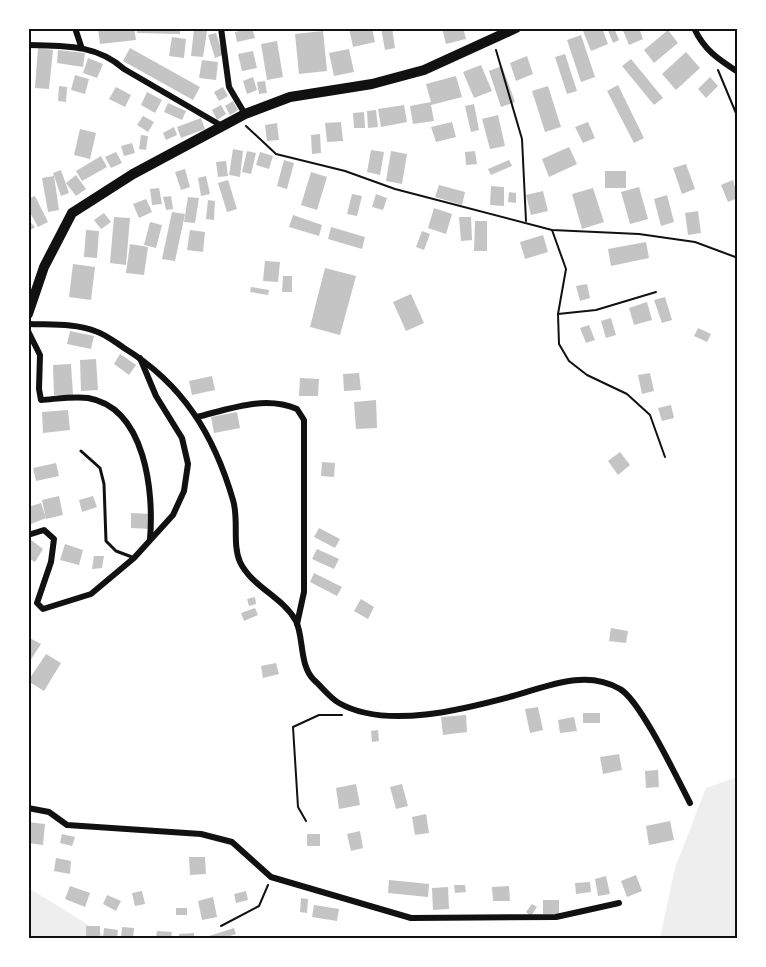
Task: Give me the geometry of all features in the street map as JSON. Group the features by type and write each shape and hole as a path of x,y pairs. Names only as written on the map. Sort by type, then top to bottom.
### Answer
{"main road":[{"path":"28,314 44,267 72,213 133,174 222,126 290,98 372,84 424,70 516,28"}],"street":[{"path":"75,28 81,46"},
{"path":"221,28 229,87 241,117"},
{"path":"694,28 700,42 713,57 738,72"},
{"path":"28,45 81,46 111,57 124,69 222,126"},
{"path":"28,324 72,325 97,331 140,357 170,381 212,441 230,487 236,510 239,560 246,573 290,612 297,624"},
{"path":"28,331 40,355 41,400 88,398 109,406 126,421 142,453 150,487 150,540"},
{"path":"28,535 44,530 54,539 51,562 37,603 43,609 91,594 134,558 173,515 184,491 188,464 182,438 156,396 140,357"},
{"path":"197,417 248,404 267,402 297,409 304,420 304,592 297,624 299,646 311,677 338,703 372,715 423,715 464,708 555,682 595,680 622,690 649,725 690,804"},
{"path":"28,808 49,812 67,825 201,834 232,842 271,877 411,918 556,917 620,903"}],"lane":[{"path":"81,451 100,468 104,484 106,541 116,551 134,558"}],"path":[{"path":"493,39 522,139 526,222"},
{"path":"713,57 738,118"},
{"path":"241,117 276,154 345,171 395,189 552,230 639,234 695,243 738,258"},
{"path":"552,230 566,269 558,314 560,344 569,361 587,375 627,394 650,415 665,458"},
{"path":"558,314 582,313 656,292"},
{"path":"306,821 298,807 293,728 319,715 350,715"},
{"path":"221,926 259,906 271,877"}],"shaded area":[{"path":"737,777 737,938 660,938 675,868 706,788"},
{"path":"29,888 109,938 29,938"}],"building":[{"path":"98,28 134,28 136,40 100,44"},
{"path":"137,28 180,28 180,34 137,33"},
{"path":"252,28 255,38 237,42 235,32"},
{"path":"349,28 372,28 375,42 353,47"},
{"path":"381,28 392,28 395,48 385,50"},
{"path":"442,28 463,28 466,39 446,44"},
{"path":"589,28 602,28 608,44 591,51 583,31"},
{"path":"607,28 614,28 619,40 613,43"},
{"path":"622,28 639,28 643,39 629,45"},
{"path":"194,29 207,31 203,57 191,56"},
{"path":"668,30 678,43 654,63 644,50"},
{"path":"323,31 327,71 299,74 295,34"},
{"path":"216,33 223,55 215,58 208,35"},
{"path":"581,35 595,77 581,82 567,40"},
{"path":"172,37 186,39 184,58 169,56"},
{"path":"277,41 283,77 267,80 261,44"},
{"path":"38,48 53,50 49,89 35,88"},
{"path":"130,48 200,87 193,100 123,61"},
{"path":"349,49 354,72 334,76 329,53"},
{"path":"58,50 85,53 83,67 57,63"},
{"path":"253,51 257,68 242,71 238,54"},
{"path":"686,52 700,68 676,90 662,74"},
{"path":"565,54 577,91 567,94 555,57"},
{"path":"527,56 533,74 516,81 510,63"},
{"path":"88,58 103,64 97,78 83,73"},
{"path":"631,59 663,98 654,105 622,66"},
{"path":"202,60 218,62 216,80 199,78"},
{"path":"481,65 492,91 474,98 463,72"},
{"path":"502,66 515,102 501,107 489,71"},
{"path":"75,75 89,79 85,94 71,90"},
{"path":"456,76 462,97 431,105 434,121 413,124 410,106 431,102 426,84"},
{"path":"253,77 257,90 247,94 243,81"},
{"path":"710,77 718,86 706,98 698,89"},
{"path":"265,81 267,93 259,94 257,82"},
{"path":"618,85 644,138 634,143 607,91"},
{"path":"59,86 67,87 66,102 58,101"},
{"path":"548,86 561,127 545,132 532,91"},
{"path":"116,87 131,95 125,107 109,99"},
{"path":"223,87 228,96 219,101 214,92"},
{"path":"147,92 162,100 155,113 141,105"},
{"path":"233,101 238,110 230,115 225,106"},
{"path":"168,103 186,111 182,120 164,112"},
{"path":"474,104 479,130 471,132 465,106"},
{"path":"221,105 226,114 217,120 212,110"},
{"path":"404,105 407,122 381,127 378,109"},
{"path":"376,110 378,127 368,128 367,111"},
{"path":"364,112 365,128 354,128 353,113"},
{"path":"498,115 505,146 490,149 482,119"},
{"path":"143,116 154,122 148,132 137,125"},
{"path":"201,118 205,129 181,138 177,127"},
{"path":"341,122 343,141 327,142 325,123"},
{"path":"452,122 456,137 436,142 431,127"},
{"path":"588,122 595,138 583,143 575,127"},
{"path":"277,123 279,140 267,141 265,125"},
{"path":"174,127 177,135 166,140 163,133"},
{"path":"80,129 96,133 90,159 74,155"},
{"path":"320,134 321,153 312,154 311,135"},
{"path":"141,135 148,136 146,150 139,149"},
{"path":"132,143 135,153 124,156 121,146"},
{"path":"569,147 577,164 549,177 542,159"},
{"path":"233,149 243,151 240,177 229,175"},
{"path":"371,150 384,152 380,175 367,172"},
{"path":"247,151 256,153 251,174 242,172"},
{"path":"391,151 407,154 402,184 386,181"},
{"path":"475,151 477,164 466,165 465,152"},
{"path":"116,152 122,163 111,168 105,157"},
{"path":"260,152 273,156 269,169 256,165"},
{"path":"101,156 107,167 82,181 76,171"},
{"path":"284,160 294,163 287,189 277,186"},
{"path":"509,160 512,166 491,175 488,169"},
{"path":"226,161 228,176 218,177 216,162"},
{"path":"686,164 695,189 682,194 673,168"},
{"path":"185,169 190,187 181,190 175,172"},
{"path":"61,170 69,193 61,196 53,173"},
{"path":"605,171 626,171 626,188 605,188"},
{"path":"311,172 327,177 317,210 301,205"},
{"path":"76,175 86,189 76,196 66,183"},
{"path":"54,176 59,210 48,212 42,178"},
{"path":"206,176 210,194 201,196 198,178"},
{"path":"228,180 237,209 227,212 218,183"},
{"path":"733,180 738,198 728,202 721,185"},
{"path":"439,185 465,192 462,205 435,197"},
{"path":"491,186 504,187 504,206 490,205"},
{"path":"639,187 648,219 630,224 621,192"},
{"path":"159,188 162,204 152,205 150,189"},
{"path":"593,188 604,222 582,229 572,194"},
{"path":"543,191 548,211 531,215 526,195"},
{"path":"509,192 516,193 516,203 508,202"},
{"path":"352,194 362,196 357,216 347,214"},
{"path":"376,194 387,198 383,210 372,207"},
{"path":"667,195 674,222 661,226 654,199"},
{"path":"35,196 48,222 38,227 28,209 28,199"},
{"path":"171,196 173,209 166,210 163,197"},
{"path":"188,197 199,198 195,223 184,222"},
{"path":"146,199 152,212 139,218 133,204"},
{"path":"208,200 215,201 214,220 206,219"},
{"path":"434,208 452,214 446,234 428,228"},
{"path":"698,211 701,233 688,235 685,213"},
{"path":"172,212 185,214 175,261 162,259"},
{"path":"104,213 111,222 101,229 94,220"},
{"path":"293,215 322,225 319,236 289,227"},
{"path":"114,217 130,218 126,265 110,263"},
{"path":"459,217 471,217 472,240 461,241"},
{"path":"28,220 35,227 28,232"},
{"path":"475,221 487,221 487,251 474,251"},
{"path":"150,222 162,225 156,248 144,245"},
{"path":"331,227 365,237 362,249 328,239"},
{"path":"86,230 99,231 97,258 84,257"},
{"path":"190,230 205,232 203,252 187,250"},
{"path":"422,231 430,234 424,250 416,247"},
{"path":"543,235 548,252 525,259 520,242"},
{"path":"646,242 649,258 611,266 608,249"},
{"path":"130,244 148,247 144,275 126,273"},
{"path":"265,261 280,262 278,282 263,281"},
{"path":"73,264 95,267 91,300 69,297"},
{"path":"325,268 356,276 340,335 310,327"},
{"path":"283,276 292,276 292,292 282,292"},
{"path":"587,284 590,298 580,301 576,286"},
{"path":"251,287 269,290 268,295 250,292"},
{"path":"411,294 424,323 406,331 393,302"},
{"path":"665,297 672,320 662,323 654,300"},
{"path":"647,302 652,320 634,325 629,308"},
{"path":"611,318 616,335 606,338 601,321"},
{"path":"589,325 595,340 586,343 580,328"},
{"path":"698,328 711,334 707,342 694,336"},
{"path":"70,331 94,336 91,349 67,344"},
{"path":"120,354 136,365 129,375 114,364"},
{"path":"96,359 98,390 81,391 80,360"},
{"path":"71,364 73,395 54,395 53,365"},
{"path":"359,373 361,390 344,391 343,374"},
{"path":"650,373 654,391 642,394 638,375"},
{"path":"212,376 215,390 192,395 189,381"},
{"path":"300,378 319,379 318,396 299,396"},
{"path":"376,400 377,428 356,429 354,402"},
{"path":"671,405 674,418 662,421 658,408"},
{"path":"68,410 70,430 43,433 42,412"},
{"path":"237,412 240,428 214,433 211,417"},
{"path":"620,452 630,465 618,475 608,461"},
{"path":"322,462 335,463 334,477 321,476"},
{"path":"56,463 59,476 36,481 33,468"},
{"path":"59,496 63,515 46,519 42,500"},
{"path":"93,496 97,507 82,512 79,500"},
{"path":"41,503 46,518 31,524 28,507"},
{"path":"131,513 151,514 150,529 131,528"},
{"path":"319,528 340,539 335,548 314,537"},
{"path":"31,540 43,549 35,562 28,558"},
{"path":"65,544 83,550 79,565 60,560"},
{"path":"317,549 339,559 334,569 312,559"},
{"path":"94,556 104,556 102,568 92,569"},
{"path":"314,573 342,587 337,596 310,582"},
{"path":"255,597 256,604 249,606 247,599"},
{"path":"361,599 374,607 368,619 354,611"},
{"path":"255,608 258,615 244,621 241,613"},
{"path":"611,628 628,631 626,643 609,641"},
{"path":"28,637 41,644 28,664"},
{"path":"46,654 61,663 44,691 28,681"},
{"path":"276,663 279,674 263,678 261,666"},
{"path":"538,707 543,730 530,733 525,709"},
{"path":"583,713 600,713 600,723 583,723"},
{"path":"466,715 467,732 443,735 441,717"},
{"path":"574,717 577,731 560,733 558,720"},
{"path":"378,730 379,741 372,742 371,731"},
{"path":"619,754 622,770 603,774 600,757"},
{"path":"658,770 659,787 646,788 645,771"},
{"path":"356,784 360,805 339,809 336,788"},
{"path":"402,784 408,806 396,809 390,787"},
{"path":"426,814 429,833 415,835 412,817"},
{"path":"670,821 674,840 649,845 646,826"},
{"path":"28,822 45,824 43,845 28,843"},
{"path":"360,831 363,848 351,851 347,834"},
{"path":"62,834 75,837 72,846 60,843"},
{"path":"307,834 320,834 320,846 307,846"},
{"path":"189,857 205,857 206,874 190,875"},
{"path":"56,858 71,861 70,874 54,871"},
{"path":"636,875 642,891 627,897 621,881"},
{"path":"606,876 610,894 598,896 595,879"},
{"path":"389,880 429,884 428,897 388,893"},
{"path":"590,882 591,892 576,894 575,883"},
{"path":"454,885 465,885 466,892 455,893"},
{"path":"70,886 90,893 85,907 65,899"},
{"path":"509,886 510,901 493,901 492,887"},
{"path":"448,887 449,909 433,910 432,888"},
{"path":"142,891 145,904 135,906 132,893"},
{"path":"246,891 248,900 236,903 234,894"},
{"path":"107,895 121,901 116,911 103,904"},
{"path":"213,897 217,917 202,920 198,901"},
{"path":"301,898 308,899 307,913 300,912"},
{"path":"543,900 559,900 559,914 543,914"},
{"path":"532,904 537,907 531,916 526,912"},
{"path":"314,905 339,909 337,921 312,917"},
{"path":"176,908 187,908 187,915 176,915"},
{"path":"86,926 100,926 100,937 86,937"},
{"path":"122,927 134,928 133,938 121,938"},
{"path":"104,928 118,930 117,938 103,938"},
{"path":"234,928 236,934 223,938 210,938 209,936"},
{"path":"157,931 172,932 171,938 156,938"},
{"path":"194,933 194,938 179,938 179,934"}]}
